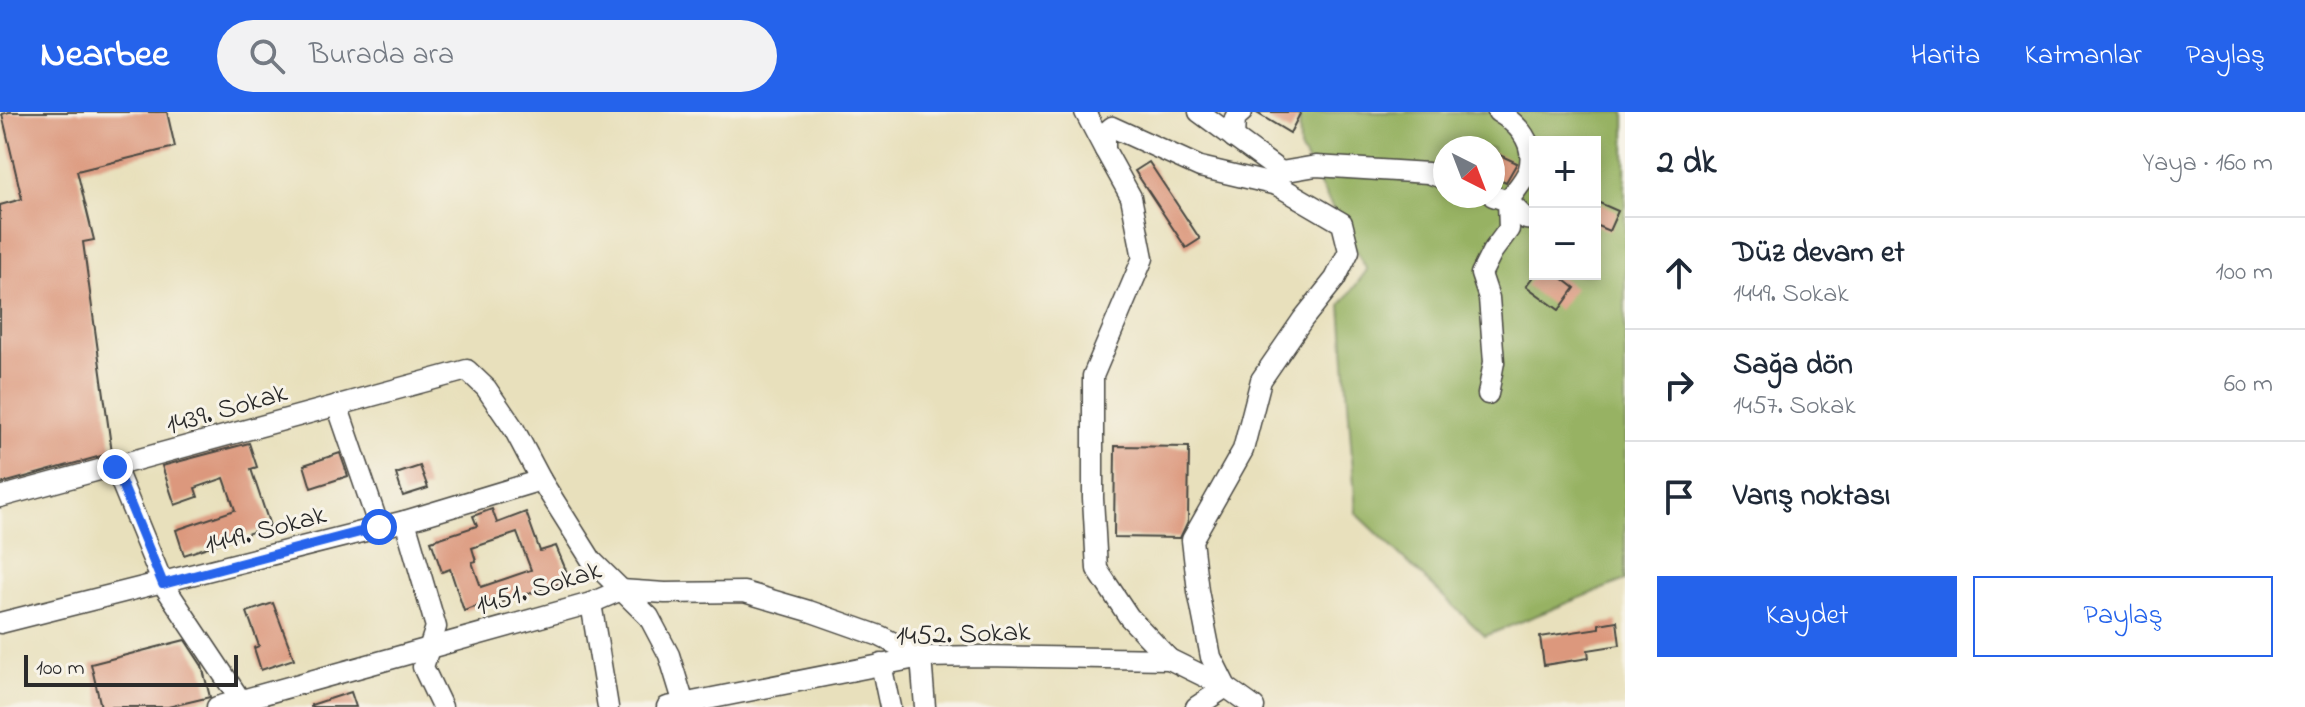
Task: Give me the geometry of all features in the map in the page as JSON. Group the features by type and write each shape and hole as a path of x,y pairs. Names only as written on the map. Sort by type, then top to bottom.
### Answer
{"street":[{"path":"1085,112 1131,197 1143,258 1093,376 1093,498 1097,569 1129,617 1169,659"},
{"path":"1196,707 1226,687 1211,657 1192,540 1243,450 1261,380 1335,279 1349,251 1342,223 1279,178 1199,112"},
{"path":"1234,138 1235,118 1242,112"},
{"path":"1498,112 1517,123 1529,144 1529,169 1505,194"},
{"path":"1105,150 1105,133 1112,127 1200,167 1279,178 1330,167 1433,175"},
{"path":"1505,203 1529,219"},
{"path":"1488,394 1494,362 1489,298 1481,274 1509,229 1503,208"},
{"name":"1439. Sokak","path":"0,497 467,370 486,388 514,429 541,480"},
{"path":"337,405 379,527"},
{"path":"115,467 163,584 244,704"},
{"path":"541,480 592,561 649,617 660,635 679,706"},
{"name":"1449. Sokak","path":"0,623 405,521 541,480"},
{"path":"405,521 436,627 423,667 442,707"},
{"name":"1451. Sokak","path":"217,707 244,704 429,647 591,603 621,590 744,592 880,636 921,657"},
{"path":"591,603 608,707"},
{"path":"921,657 925,707"},
{"name":"1452. Sokak","path":"679,706 921,657 1169,659 1226,687 1254,707"},
{"path":"881,664 890,707"}],"green space":[{"path":"1299,112 1625,112 1625,580 1485,636 1356,513 1341,305 1367,270 1300,149"}],"building":[{"path":"167,112 175,147 77,171 94,240 83,242 112,453 0,484 0,205 22,199 2,114"},
{"path":"1255,112 1301,112 1290,133"},
{"path":"1505,158 1517,163 1505,182"},
{"path":"1149,162 1200,239 1186,248 1135,171"},
{"path":"1601,204 1618,211 1609,231 1601,228"},
{"path":"1530,280 1565,280 1575,288 1559,310 1526,286"},
{"path":"249,443 257,467 251,469 270,526 184,555 176,530 235,510 224,478 195,488 198,497 175,505 162,466"},
{"path":"1115,446 1189,447 1188,521 1180,538 1114,537"},
{"path":"340,453 348,476 311,488 304,465"},
{"path":"420,466 428,488 403,496 396,474"},
{"path":"492,509 497,523 526,512 540,551 556,546 570,580 500,603 498,599 464,611 450,569 442,572 431,541 477,526 473,516","holes":["517,533 531,570 481,587 472,562 476,561 472,548"]},
{"path":"273,603 294,659 261,670 254,648 259,646 247,612"},
{"path":"1617,621 1620,645 1588,650 1589,658 1544,665 1540,637 1599,628 1599,624"},
{"path":"185,640 202,666 210,697 168,707 101,707 91,664"},
{"path":"351,692 356,707 311,707 311,705"}],"route":[{"path":"115,467 163,584 379,527"}]}
